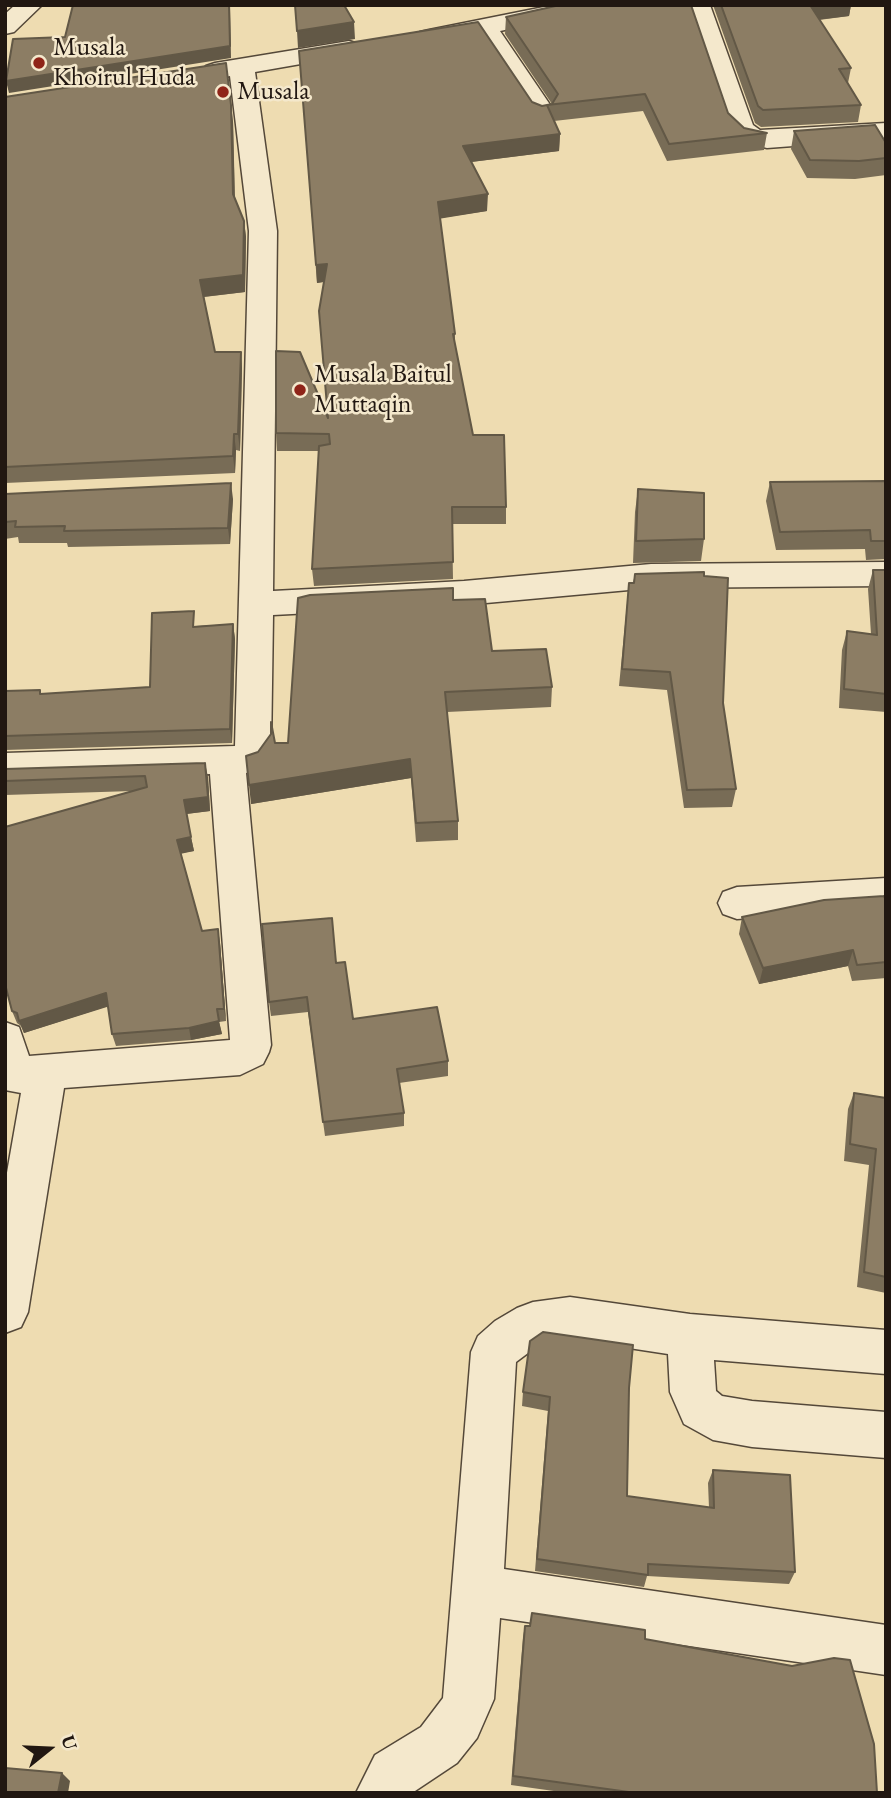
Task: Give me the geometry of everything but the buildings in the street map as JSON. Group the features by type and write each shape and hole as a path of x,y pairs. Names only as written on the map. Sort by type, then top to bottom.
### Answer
{"street":[{"path":"5,27 30,5"},
{"path":"404,41 486,28 593,5"},
{"path":"698,5 741,129 751,136 766,140 886,131"},
{"path":"486,28 542,112"},
{"path":"189,75 377,45"},
{"path":"5,767 245,760 253,752 255,604 244,485 263,231 241,66"},
{"path":"255,604 464,593 651,576 886,573"},
{"path":"5,1039 11,1073 17,1076 46,1071 240,1058 249,1052 227,760"},
{"path":"737,903 886,893"},
{"path":"5,1312 46,1071"},
{"path":"382,1793 394,1774 439,1745 459,1720 468,1699 494,1352 511,1336 533,1323 570,1318 690,1336 886,1352"},
{"path":"690,1336 693,1392 699,1408 713,1417 752,1424 886,1435"},
{"path":"478,1590 886,1650"}],"place":[{"name":"Musala Khoirul Huda","path":"39,63"},
{"name":"Musala","path":"223,92"},
{"name":"Musala Baitul Muttaqin","path":"300,390"}]}
